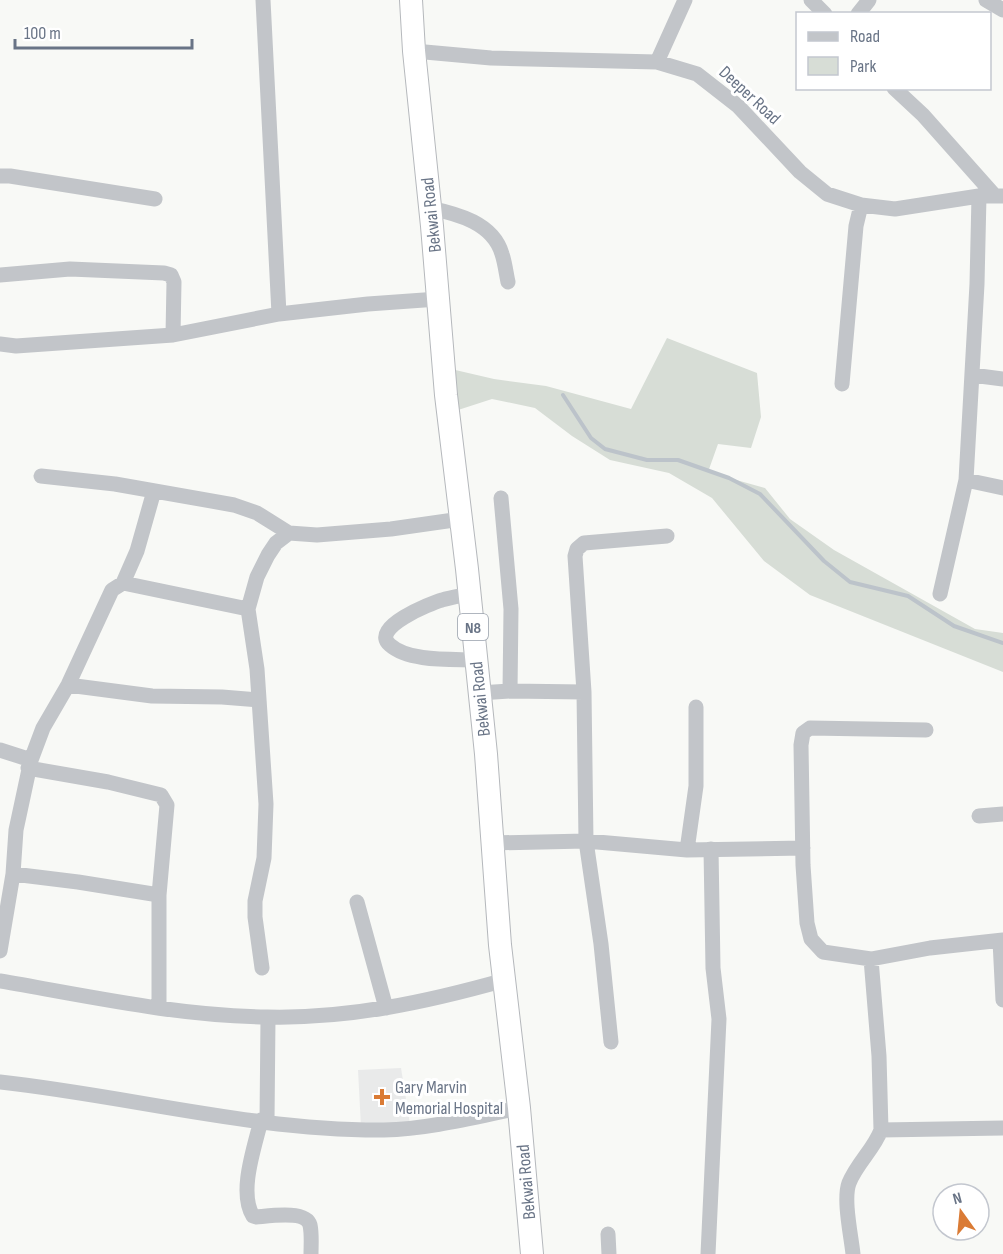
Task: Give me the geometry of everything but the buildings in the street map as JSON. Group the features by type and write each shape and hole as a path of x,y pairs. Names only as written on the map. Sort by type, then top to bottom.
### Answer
{"highway":[{"name":"Bekwai Road","path":"411,0 446,395 480,693 492,843 532,1254"}],"street":[{"path":"263,0 279,314"},
{"path":"657,62 685,0"},
{"path":"811,0 823,12"},
{"path":"860,12 869,0"},
{"path":"986,0 1003,10"},
{"name":"Deeper Road","path":"414,51 491,58 657,62 698,74 738,106 800,172 827,194 861,205 895,209 979,196 999,196"},
{"path":"896,90 923,115 999,196"},
{"path":"0,176 154,199"},
{"path":"940,594 966,480 977,284 979,196"},
{"path":"842,384 856,226 861,205"},
{"path":"430,208 461,214 480,226 497,241 508,282"},
{"path":"0,275 70,269 171,275 174,282 173,335"},
{"path":"0,344 16,346 173,335 279,314 438,299"},
{"path":"972,375 1003,379"},
{"path":"41,476 115,484 234,505 257,513 289,533 317,535 390,529 461,519"},
{"path":"966,480 1003,488"},
{"path":"0,951 4,892 13,874 16,830 30,764 43,728 68,685 112,590 123,583 137,551 154,490"},
{"path":"501,498 511,609 510,691"},
{"path":"262,968 255,901 264,858 266,804 260,700 248,609 257,577 268,555 276,543 289,533"},
{"path":"611,1042 601,945 586,842 584,692 574,556 577,549 584,543 667,536"},
{"path":"123,583 248,609"},
{"path":"470,594 440,600 391,626 386,636 391,646 414,655 476,660"},
{"path":"68,685 152,696 260,700"},
{"path":"480,693 584,692"},
{"path":"687,850 696,786 696,707"},
{"path":"926,730 810,728 803,733 801,745 803,848 807,923 811,939 823,952 871,960 930,948 1001,941 1003,1000"},
{"path":"0,750 30,764 161,795 167,805 159,896 159,1008"},
{"path":"979,816 1003,814"},
{"path":"492,843 586,842 687,850 803,848"},
{"path":"708,1254 719,1019 713,968 711,849"},
{"path":"13,874 159,896"},
{"path":"357,902 386,1008"},
{"path":"853,1254 846,1197 849,1182 878,1140 881,1130 879,1056 871,960"},
{"path":"0,981 159,1008 209,1014 268,1017 386,1008 436,999 505,980"},
{"path":"268,1017 264,1121 249,1171 246,1201 253,1216 256,1217 296,1215 306,1218 310,1223 311,1254"},
{"path":"0,1082 218,1116 336,1129 387,1130 439,1124 519,1108"},
{"path":"881,1130 1003,1128"},
{"path":"608,1234 609,1254"}],"shaded area":[{"name":"Gary Marvin Memorial Hospital","path":"401,1068 410,1124 361,1127 358,1070"}],"green space":[{"path":"667,338 757,373 761,417 751,448 718,444 708,472 765,488 790,519 834,550 975,629 1003,633 1003,672 810,595 764,561 712,498 669,473 610,460 572,436 535,408 492,399 455,411 451,369 494,379 546,386 631,409"}],"waterway":[{"path":"563,395 591,438 605,449 647,460 678,460 729,478 760,494 824,561 850,582 908,596 954,626 1003,643"}],"place":[{"name":"Gary Marvin Memorial Hospital","path":"382,1097"}]}
